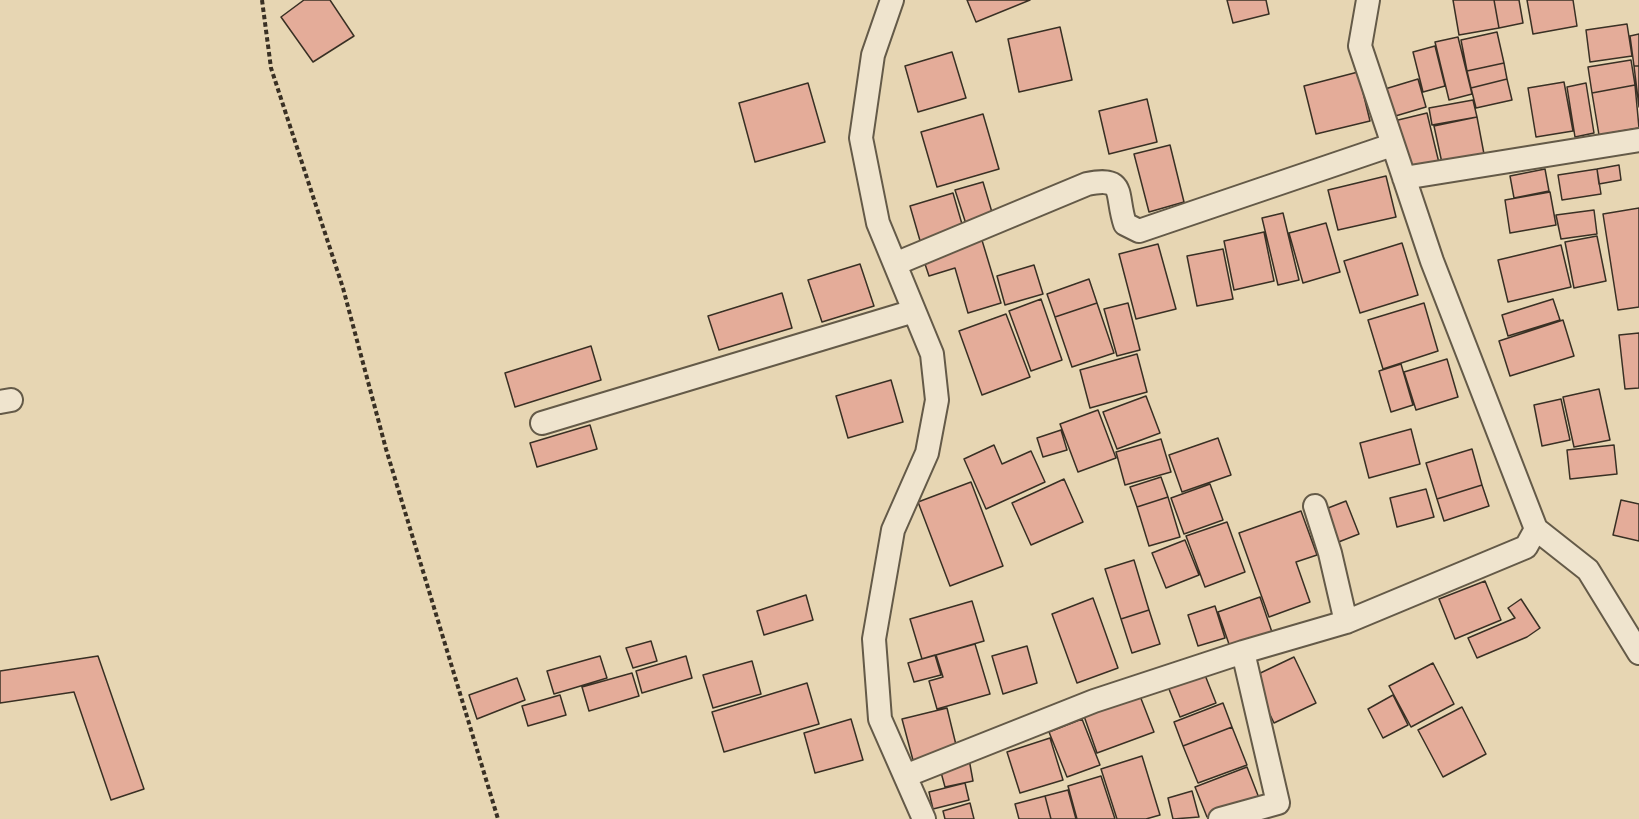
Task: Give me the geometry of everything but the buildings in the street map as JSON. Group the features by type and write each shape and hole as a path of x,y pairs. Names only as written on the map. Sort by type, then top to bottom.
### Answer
{"street":[{"path":"891,0 873,55 861,138 878,223 932,354 937,400 927,453 893,530 874,639 880,719 924,819"},
{"path":"1368,0 1360,46 1432,261 1536,529 1588,570 1639,652"},
{"path":"1404,178 1639,140"},
{"path":"895,264 1087,184 1106,180 1113,183 1118,191 1125,224 1139,231 1392,145"},
{"path":"543,423 914,311"},
{"path":"1315,506 1330,553 1346,622"},
{"path":"905,776 1094,701 1243,652 1346,622 1526,547 1536,529"},
{"path":"1220,819 1281,811 1243,652"}],"path":[{"path":"262,0 271,68 343,288 386,449 498,819"}]}
